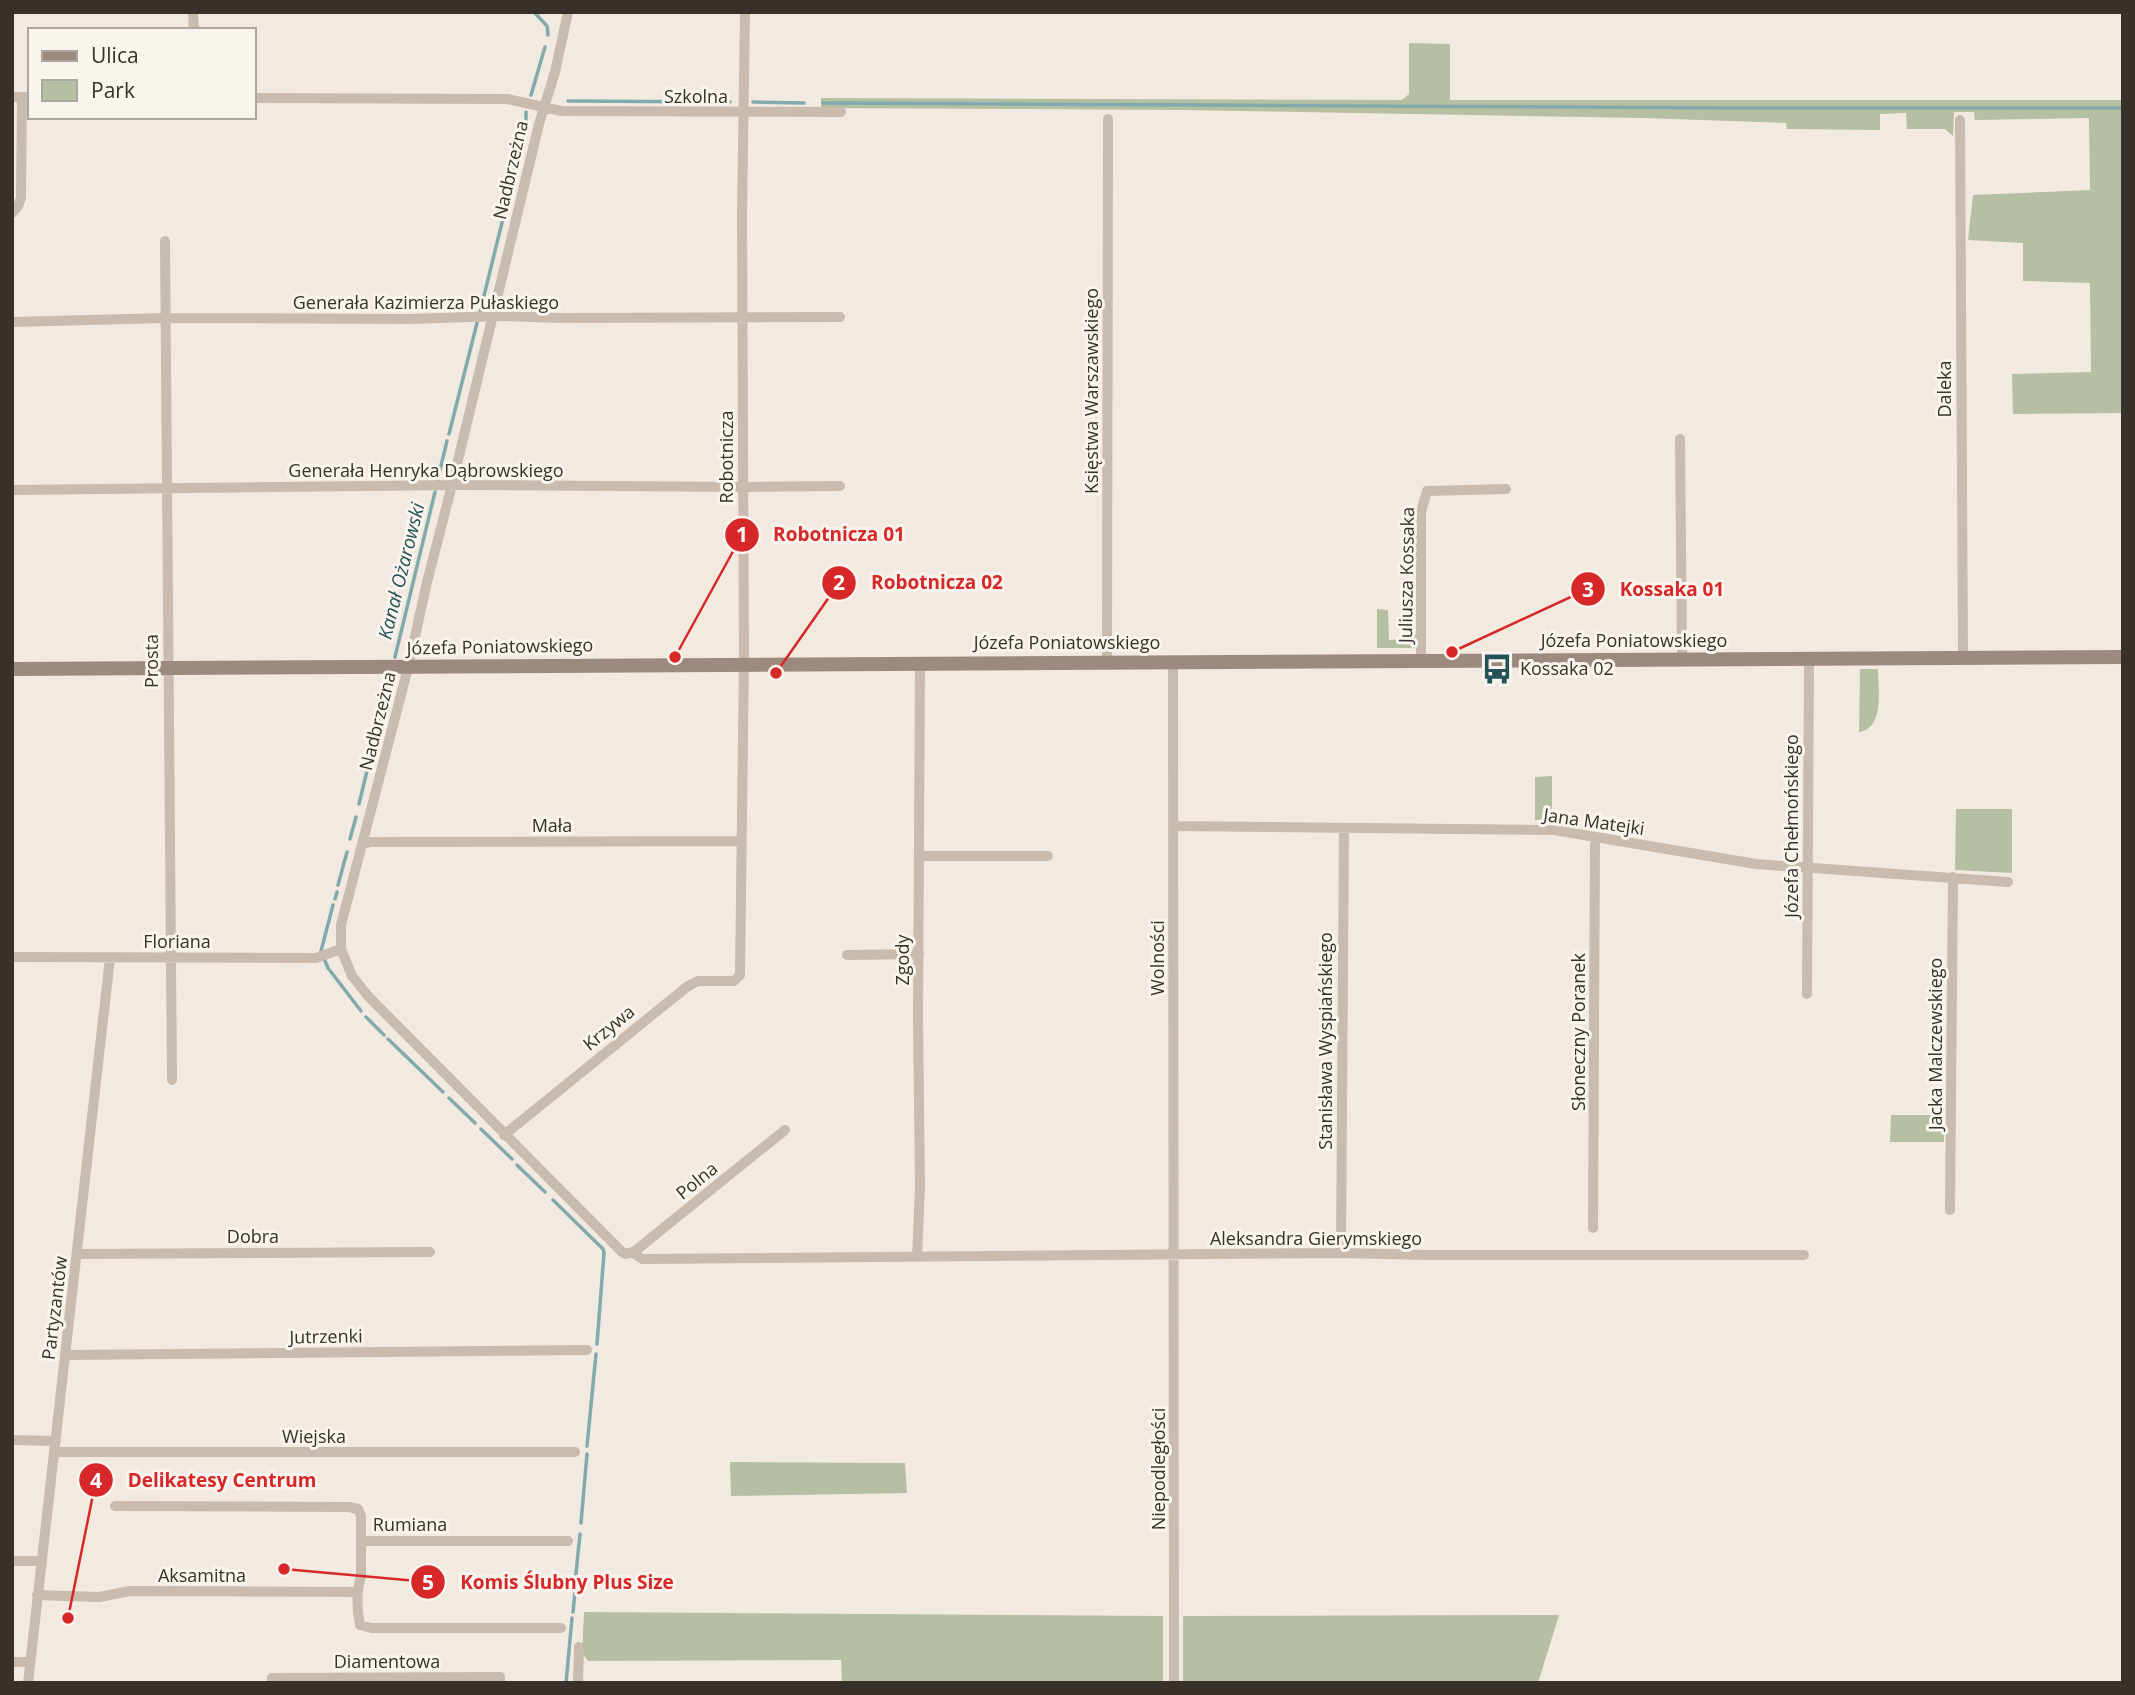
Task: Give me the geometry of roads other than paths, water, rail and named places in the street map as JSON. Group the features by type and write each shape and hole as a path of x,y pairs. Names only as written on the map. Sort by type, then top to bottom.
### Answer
{"street":[{"name":"Nadbrzeżna","path":"568,12 408,668 341,925 341,949 352,976 368,996 622,1252 629,1253"},
{"name":"Robotnicza","path":"741,970 744,665 742,139 745,12"},
{"path":"12,213 20,198 21,97"},
{"name":"Szkolna","path":"256,98 508,99 543,107 744,113 841,112"},
{"name":"Księstwa Warszawskiego","path":"1107,662 1108,119"},
{"name":"Daleka","path":"1960,120 1963,658"},
{"name":"Prosta","path":"165,241 172,1080"},
{"name":"Generała Kazimierza Pułaskiego","path":"12,322 166,318 840,317"},
{"path":"1680,439 1682,660"},
{"name":"Generała Henryka Dąbrowskiego","path":"12,490 452,485 840,486"},
{"name":"Juliusza Kossaka","path":"1421,661 1421,512 1427,491 1506,489"},
{"name":"Józefa Poniatowskiego","path":"12,669 2123,657"},
{"name":"Józefa Chełmońskiego","path":"1807,994 1809,660"},
{"name":"Wolności","path":"1173,662 1174,1255"},
{"name":"Zgody","path":"916,1257 920,1187 920,664"},
{"name":"Jana Matejki","path":"1174,826 1555,830 1756,864 2008,882"},
{"name":"Stanisława Wyspiańskiego","path":"1341,1253 1344,828"},
{"name":"Słoneczny Poranek","path":"1593,1228 1595,837"},
{"name":"Mała","path":"363,844 742,841"},
{"path":"919,856 1048,856"},
{"name":"Jacka Malczewskiego","path":"1950,1210 1952,877"},
{"name":"Floriana","path":"12,957 316,958 341,949"},
{"path":"847,955 919,954"},
{"name":"Partyzantów","path":"28,1683 110,958"},
{"name":"Krzywa","path":"504,1135 688,986 698,981 734,981 741,970"},
{"name":"Polna","path":"629,1253 785,1130"},
{"name":"Dobra","path":"77,1254 430,1252"},
{"name":"Aleksandra Gierymskiego","path":"629,1253 642,1259 1341,1253 1804,1255"},
{"name":"Niepodległości","path":"1174,1255 1174,1683"},
{"name":"Jutrzenki","path":"65,1355 587,1350"},
{"path":"12,1440 55,1441"},
{"name":"Wiejska","path":"54,1452 575,1452"},
{"name":"Rumiana","path":"115,1506 349,1507 358,1509 361,1516 361,1541 568,1541"},
{"path":"361,1541 361,1577 358,1592 360,1625 372,1628 561,1628"},
{"path":"12,1561 41,1561"},
{"name":"Aksamitna","path":"37,1595 99,1597 130,1591 358,1592"},
{"path":"578,1683 579,1647"},
{"path":"12,1662 30,1662"},
{"name":"Diamentowa","path":"272,1683 272,1678 500,1676 500,1683"}],"waterway":[{"name":"Kanał Ożarowski","path":"534,12 547,26 548,35"},
{"name":"Kanał Ożarowski","path":"531,95 545,47"},
{"path":"568,101 730,102"},
{"path":"753,102 804,103"},
{"path":"823,103 2123,108"},
{"name":"Kanał Ożarowski","path":"514,172 526,129 526,112"},
{"name":"Kanał Ożarowski","path":"480,312 512,182"},
{"name":"Kanał Ożarowski","path":"449,434 477,323"},
{"name":"Kanał Ożarowski","path":"437,482 447,441"},
{"name":"Kanał Ożarowski","path":"395,657 435,492"},
{"name":"Kanał Ożarowski","path":"359,804 390,676"},
{"name":"Kanał Ożarowski","path":"350,839 356,817"},
{"name":"Kanał Ożarowski","path":"338,885 347,852"},
{"name":"Kanał Ożarowski","path":"335,899 337,892"},
{"name":"Kanał Ożarowski","path":"333,905 321,951 328,968 361,1011"},
{"name":"Kanał Ożarowski","path":"366,1017 384,1035"},
{"name":"Kanał Ożarowski","path":"388,1039 443,1092"},
{"name":"Kanał Ożarowski","path":"449,1098 475,1123"},
{"name":"Kanał Ożarowski","path":"481,1129 512,1159"},
{"name":"Kanał Ożarowski","path":"517,1165 545,1192"},
{"name":"Kanał Ożarowski","path":"553,1200 603,1249 597,1344"},
{"name":"Kanał Ożarowski","path":"587,1446 596,1354"},
{"name":"Kanał Ożarowski","path":"581,1523 587,1454"},
{"name":"Kanał Ożarowski","path":"575,1583 580,1534"},
{"name":"Kanał Ożarowski","path":"573,1612 575,1592"},
{"name":"Kanał Ożarowski","path":"566,1683 572,1618"}],"place":[{"name":"Kossaka 01","path":"1452,652"},
{"name":"Robotnicza 01","path":"675,657"},
{"name":"Kossaka 02","path":"1497,669"},
{"name":"Robotnicza 02","path":"776,673"},
{"name":"Komis Ślubny Plus Size","path":"284,1569"},
{"name":"Delikatesy Centrum","path":"68,1618"}]}
